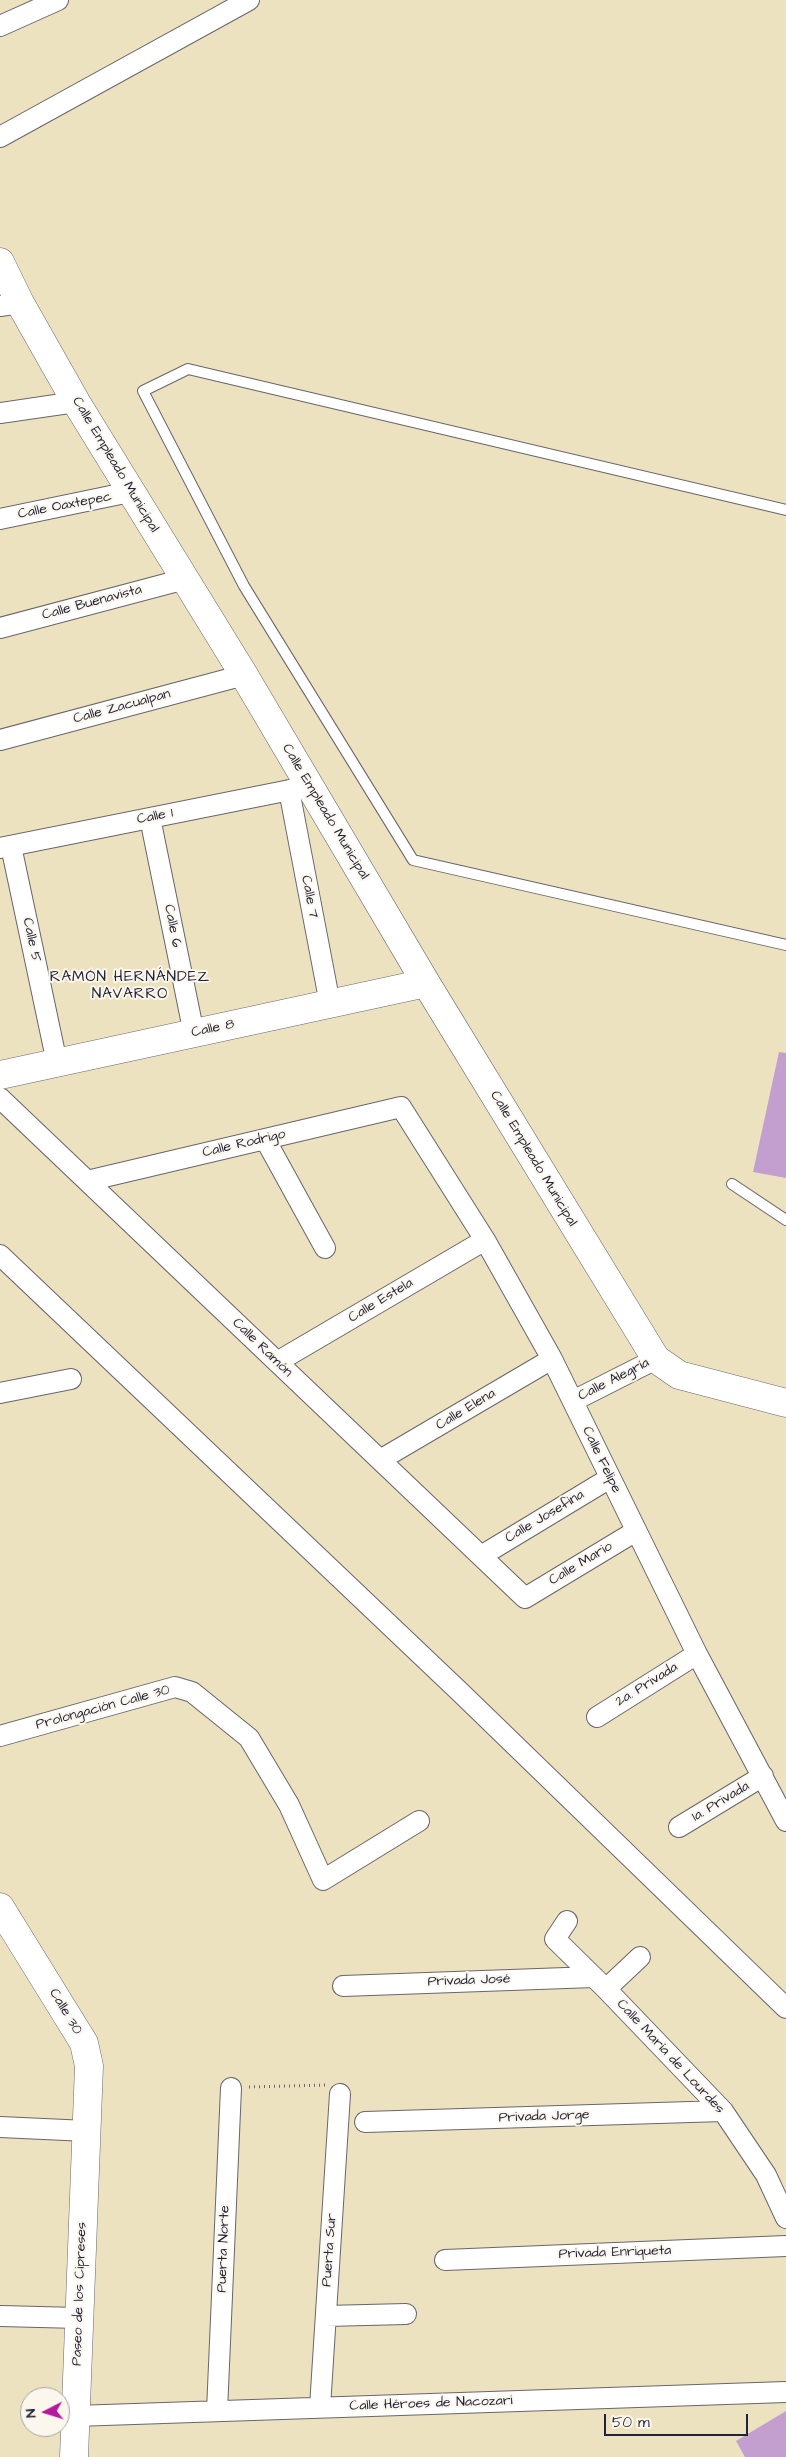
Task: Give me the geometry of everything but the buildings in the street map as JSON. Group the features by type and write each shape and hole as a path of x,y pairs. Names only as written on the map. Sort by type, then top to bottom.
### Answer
{"street":[{"path":"0,26 58,0"},
{"path":"0,137 249,0"},
{"name":"Calle Empleado Municipal","path":"0,262 10,304 76,402 244,675 299,788 426,984 656,1359"},
{"path":"0,413 76,402"},
{"name":"Calle Oaxtepec","path":"0,519 130,492"},
{"name":"Calle Buenavista","path":"0,628 185,578"},
{"name":"Calle Zacualpan","path":"0,740 244,675"},
{"name":"Calle 1","path":"6,847 299,788"},
{"name":"Calle 7","path":"299,788 330,1004"},
{"name":"Calle 6","path":"150,818 194,1034"},
{"name":"Calle 5","path":"6,847 57,1063"},
{"name":"Calle 8","path":"0,1076 426,984"},
{"name":"Calle Ramón","path":"0,1098 525,1598"},
{"name":"Calle Rodrigo","path":"87,1181 401,1107"},
{"name":"Calle Felipe","path":"401,1107 485,1240 552,1359 697,1654 786,1821"},
{"path":"265,1139 325,1248"},
{"name":"Calle Estela","path":"277,1362 485,1240"},
{"path":"0,1255 460,1692 786,2008"},
{"name":"Calle Elena","path":"380,1460 552,1359"},
{"path":"656,1359 679,1375 786,1403"},
{"name":"Calle Alegría","path":"572,1401 656,1359"},
{"path":"0,1393 71,1379"},
{"name":"Calle Josefina","path":"481,1556 610,1478"},
{"name":"Calle Mario","path":"525,1598 636,1531"},
{"name":"2a. Privada","path":"597,1717 697,1654"},
{"name":"Prolongación Calle 30","path":"0,1736 175,1687 192,1692 249,1738 290,1805 323,1880 419,1821"},
{"name":"1a. Privada","path":"679,1827 763,1776"},
{"name":"Calle 30","path":"3,1916 84,2043 89,2066 87,2131"},
{"name":"Calle María de Lourdes","path":"567,1921 555,1939 724,2111 766,2175 786,2218"},
{"path":"600,1983 640,1957"},
{"name":"Privada José","path":"343,1986 600,1983"},
{"name":"Puerta Norte","path":"217,2411 231,2088"},
{"name":"Puerta Sur","path":"320,2407 340,2094"},
{"name":"Privada Jorge","path":"365,2122 724,2111"},
{"path":"0,2127 87,2131"},
{"name":"Paseo de los Cipreses","path":"74,2457 87,2131"},
{"name":"Privada Enriqueta","path":"445,2260 786,2246"},
{"path":"326,2316 406,2314"},
{"path":"0,2316 79,2318"},
{"name":"Calle Héroes de Nacozari","path":"75,2416 786,2392"}],"lane":[{"path":"786,510 188,368 143,391 244,586 414,860 786,945"},
{"path":"732,1184 786,1220"}],"path":[{"path":"231,2088 322,2084 336,2088 340,2094"}],"district":[{"name":"RAMÓN HERNÁNDEZ NAVARRO","path":"130,986"}]}
